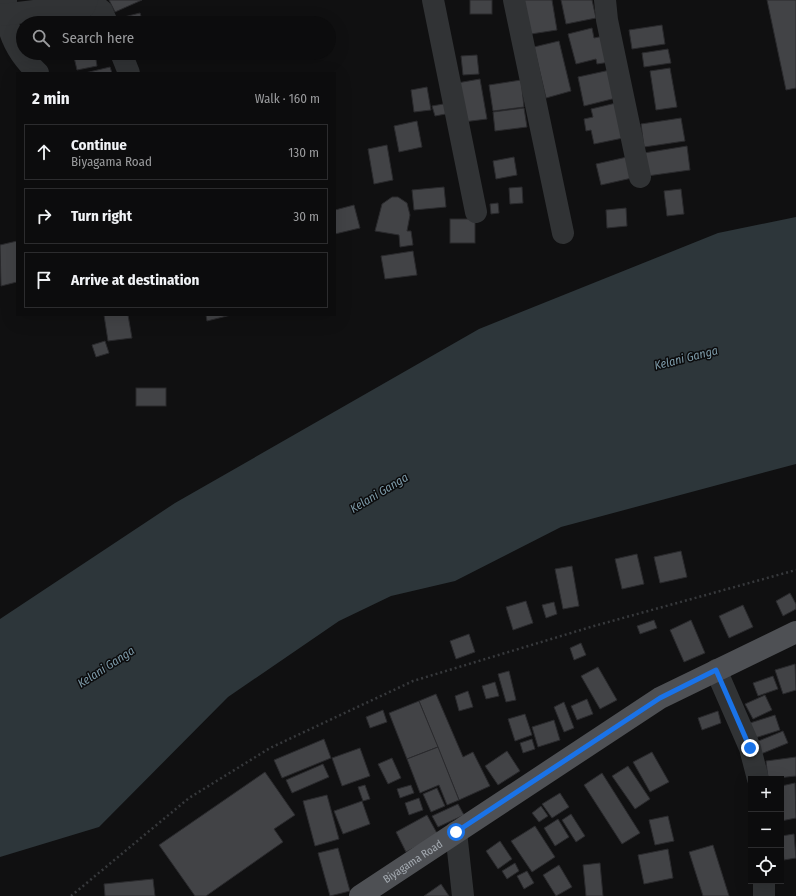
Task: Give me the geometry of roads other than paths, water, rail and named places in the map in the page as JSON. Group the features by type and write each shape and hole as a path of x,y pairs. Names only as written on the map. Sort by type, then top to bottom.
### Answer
{"main road":[{"name":"Biyagama Road","path":"360,896 660,698 796,632"}],"street":[{"path":"16,47 4,10 76,6 84,7 88,0 102,11 104,16"},
{"path":"433,0 476,212"},
{"path":"514,0 563,233"},
{"path":"605,0 607,20 640,177"},
{"path":"25,60 37,72"},
{"path":"124,60 129,72"},
{"path":"716,670 750,748 757,776"},
{"path":"456,832 463,896"},
{"path":"764,884 764,896"}],"water":[{"name":"Kelani Ganga","path":"796,217 796,464 561,527 455,581 391,596 339,621 228,697 99,827 0,857 0,619 175,503 479,329 718,233"}]}
